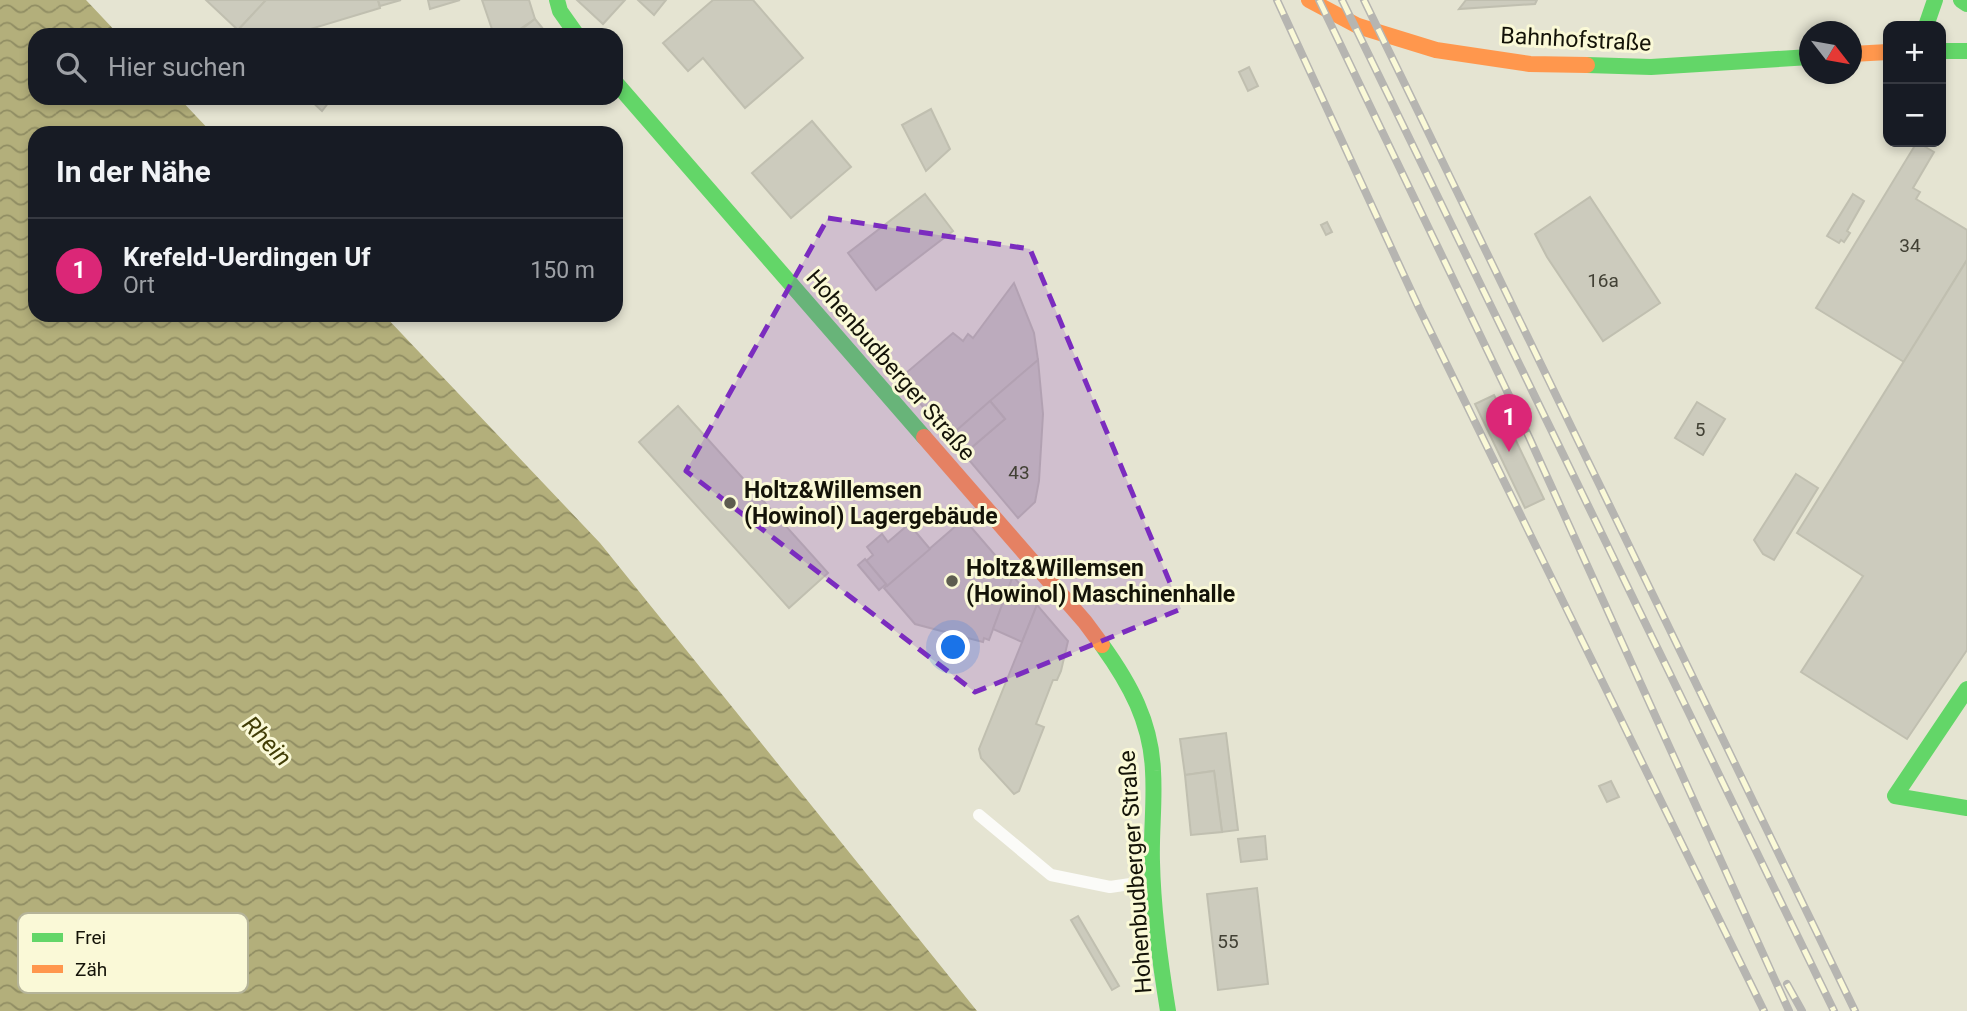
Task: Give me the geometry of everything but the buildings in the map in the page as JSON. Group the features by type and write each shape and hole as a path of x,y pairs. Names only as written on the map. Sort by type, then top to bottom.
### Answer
{"street":[{"path":"556,0 572,28"},
{"name":"Bahnhofstraße","path":"1309,0 1358,26 1436,50 1530,64 1651,67 1799,58"},
{"path":"1928,21 1935,0"},
{"path":"1961,0 1967,4"},
{"path":"1946,51 1967,51"},
{"path":"1862,53 1883,52"},
{"name":"Hohenbudberger Straße","path":"623,91 1085,622 1131,687 1144,719 1153,760 1154,881 1159,956 1168,1011"},
{"path":"1967,689 1895,796 1967,808"}],"lane":[{"path":"979,815 1051,875 1110,887 1154,881"}],"highlighted area":[{"path":"828,218 1030,249 1181,609 975,692 686,471"}],"water":[{"name":"Rhein","path":"0,0 86,0 112,28 28,28 28,105 186,105 205,126 28,126 28,322 391,322 600,543 977,1011 0,1011"}],"railway":[{"path":"1277,0 1419,308 1764,1011"},
{"path":"1319,0 1529,437 1789,1011"},
{"path":"1342,0 1834,1011"},
{"path":"1364,0 1855,1011"},
{"path":"1787,984 1802,1011"}],"traffic: fast":[{"path":"557,0 560,11 572,28"},
{"path":"1928,21 1935,0"},
{"path":"1961,0 1967,4"},
{"path":"1946,51 1967,51"},
{"path":"1587,65 1651,67 1799,58"},
{"path":"623,91 924,437"},
{"path":"1102,645 1130,689 1148,736 1153,783 1154,899 1168,1011"},
{"path":"1967,689 1895,796 1967,808"}],"traffic: slow":[{"path":"1309,0 1358,26 1436,50 1530,64 1587,65"},
{"path":"1862,53 1883,52"},
{"path":"924,437 1102,645"}],"place":[{"name":"Krefeld-Uerdingen Uf","path":"1509,452"},
{"name":"Holtz&Willemsen (Howinol) Lagergebäude","path":"730,503"},
{"name":"Holtz&Willemsen (Howinol) Maschinenhalle","path":"952,581"}]}
